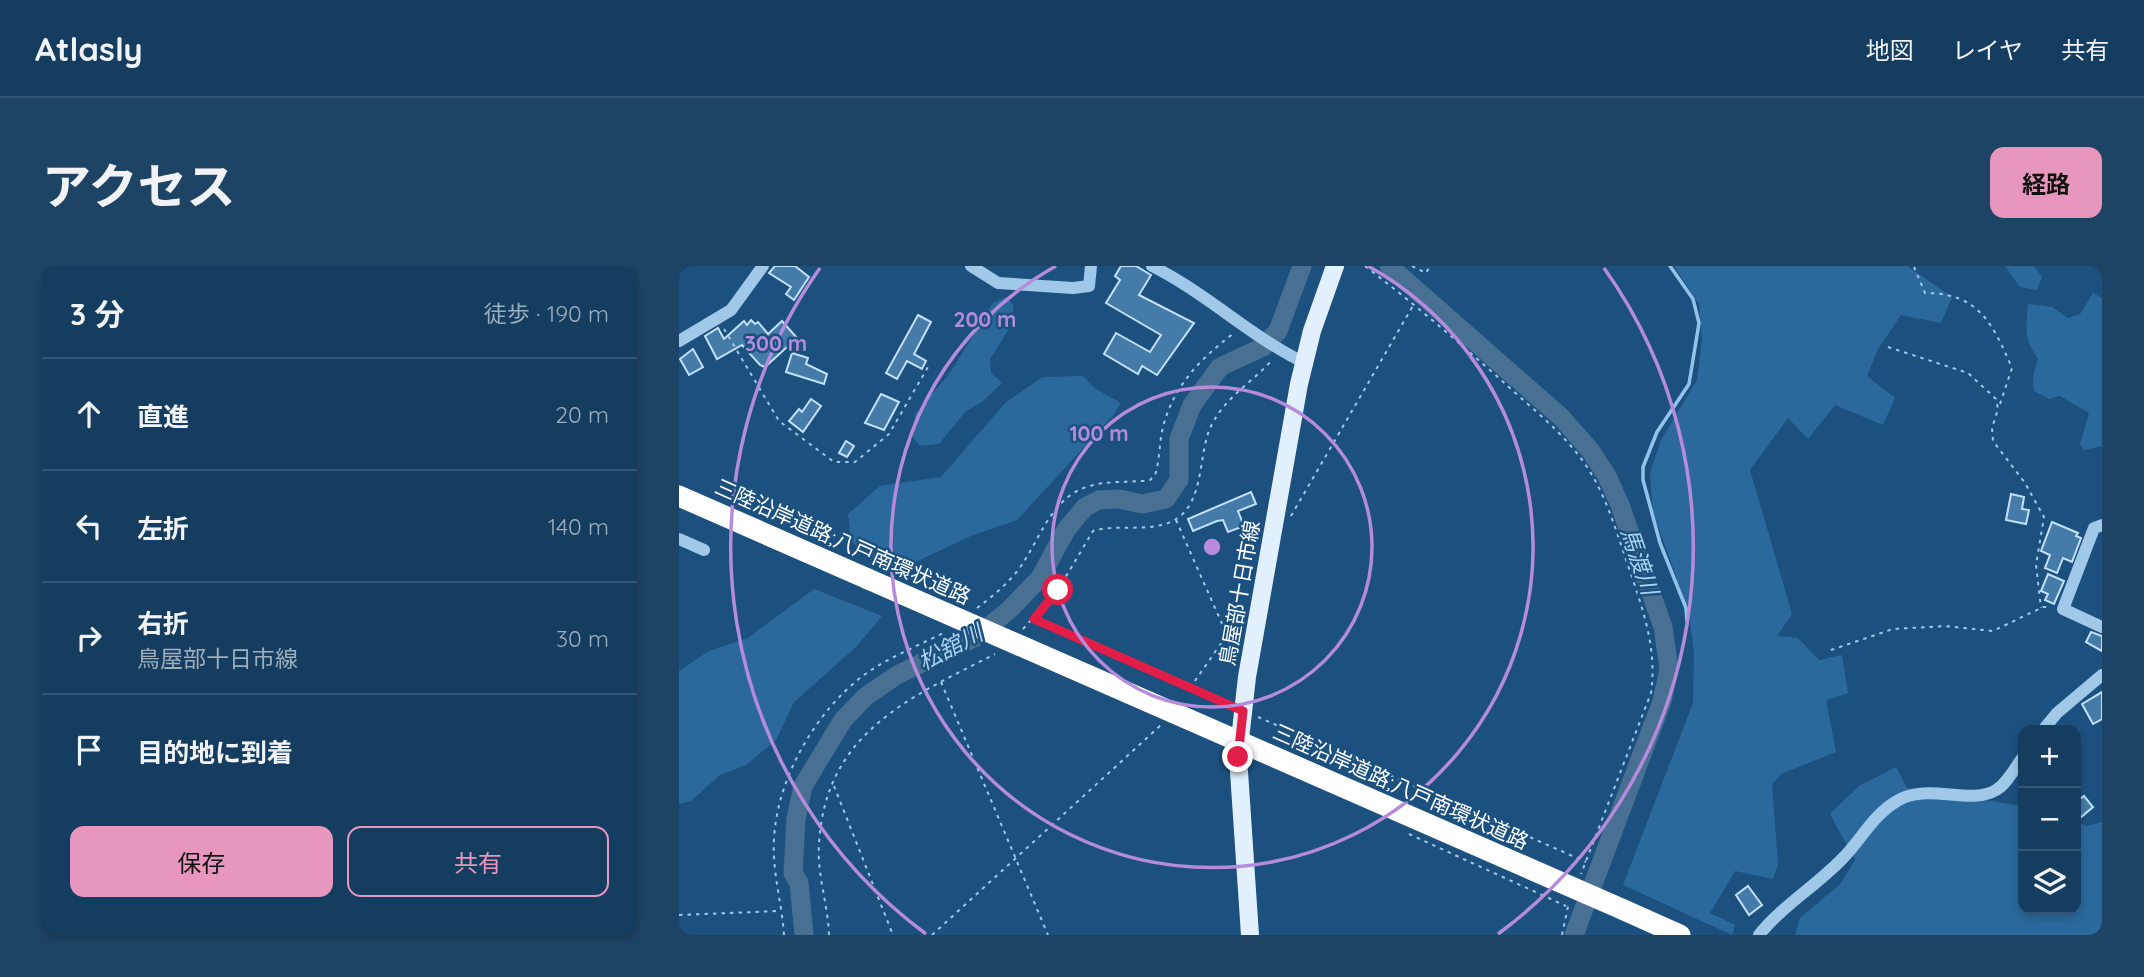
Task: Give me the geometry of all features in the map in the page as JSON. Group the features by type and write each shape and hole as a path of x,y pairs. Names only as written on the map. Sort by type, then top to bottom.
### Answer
{"highway":[{"name":"三陸沿岸道路;八戸南環状道路","path":"679,496 1680,935"}],"main road":[{"name":"鳥屋部十日市線","path":"1250,935 1238,785 1243,711 1303,362 1335,266"}],"street":[{"path":"679,341 731,310 764,266"},
{"path":"971,266 998,283 1073,288 1089,286 1091,266"},
{"path":"1152,266 1193,288 1279,350 1303,362"},
{"path":"2102,525 2094,528 2063,609 2102,627"},
{"path":"679,540 704,550"},
{"path":"2047,725 2057,713 2102,675"},
{"path":"1759,935 1773,918 1843,859 1875,819 1896,801 1913,793 1986,794 1998,789 2018,763"}],"path":[{"path":"1366,266 1415,304 1571,446 1605,499 1647,621 1653,652 1651,693 1577,884"},
{"path":"1412,266 1426,273 1430,266"},
{"path":"1914,267 1925,293 1957,300 1988,317 2013,368 1992,428 1993,441 2025,483 2044,517 2036,565 2041,608"},
{"path":"1292,515 1415,304"},
{"path":"718,319 779,421 834,462 855,462 889,433 928,367"},
{"path":"1888,347 1968,373 1996,399 1998,409"},
{"path":"1279,350 1226,402 1212,423 1205,442 1194,496 1176,520 1138,529 1109,526 1093,531 1058,590 1034,619 1587,862"},
{"path":"1176,520 1227,635"},
{"path":"1831,650 1873,633 1906,627 1945,626 1993,631 2041,608 2063,609"},
{"path":"1190,689 1227,635 1245,617 1259,613"},
{"path":"829,935 821,887 819,845 823,815 852,748 878,720 941,681 996,653"},
{"path":"941,681 1048,935"},
{"path":"932,935 1162,725"},
{"path":"834,785 893,935"},
{"path":"1562,935 1572,895"},
{"path":"679,915 780,911"}],"shaded area":[{"path":"1674,266 1907,266 1952,297 1941,323 1901,315 1878,349 1867,376 1895,398 1883,425 1835,405 1808,439 1788,418 1750,470 1792,614 1777,636 1798,638 1819,660 1842,655 1848,693 1826,700 1836,752 1781,774 1772,784 1778,864 1773,879 1735,871 1710,913 1735,925 1732,935 1623,885 1693,703 1694,653 1689,613 1653,512 1650,473 1661,440 1697,380 1702,339 1699,304"},
{"path":"2005,266 2034,266 2042,277 2037,290 2020,287"},
{"path":"2093,293 2102,298 2102,446 2084,450 2080,444 2089,413 2060,396 2049,399 2034,391 2033,376 2038,358 2028,338 2027,320 2028,304 2052,307 2068,318 2080,314"},
{"path":"1006,297 1014,306 1009,329 990,359 991,373 1002,383 982,402 965,412 939,444 920,446 912,436 915,414 950,373 993,303"},
{"path":"1083,376 1094,388 1121,403 1112,417 1017,520 971,536 907,566 872,561 851,541 848,514 880,486 941,477 1006,402 1043,377"},
{"path":"814,589 882,616 855,648 794,702 776,740 746,765 720,775 691,801 679,804 679,671 709,651 748,638"},
{"path":"1896,767 1907,788 2018,805 2018,914 2081,914 2081,824 2086,826 2102,822 2102,935 1795,935 1800,918 1840,884 1855,860 1830,814 1859,786"}],"building":[{"path":"775,266 795,266 809,277 794,300 786,294 791,287 769,273"},
{"path":"1121,266 1136,266 1151,275 1139,295 1194,323 1157,375 1142,366 1138,374 1104,354 1116,333 1150,352 1161,335 1106,303 1120,280 1115,276"},
{"path":"918,315 931,322 914,354 926,361 922,369 907,361 897,379 886,373"},
{"path":"751,320 755,324 758,322 768,334 782,321 797,338 765,367 742,345 717,359 705,336 718,328 724,339 744,321 747,325"},
{"path":"693,349 703,367 689,375 680,359"},
{"path":"792,353 808,358 806,364 827,374 824,384 786,372"},
{"path":"881,394 899,402 884,430 865,423"},
{"path":"811,399 821,406 803,432 789,421 799,409 802,412"},
{"path":"846,441 854,446 847,457 839,453"},
{"path":"1251,492 1256,504 1238,511 1244,526 1228,532 1223,520 1193,531 1188,519"},
{"path":"2011,494 2024,497 2022,509 2029,510 2026,524 2006,520"},
{"path":"2052,522 2078,533 2076,536 2081,538 2072,562 2063,558 2057,573 2045,568 2050,555 2041,551"},
{"path":"2048,574 2064,581 2054,604 2045,600 2048,594 2041,591"},
{"path":"2091,632 2102,636 2102,651 2086,642"},
{"path":"2102,692 2102,719 2093,724 2082,704"},
{"path":"2084,796 2093,807 2081,817 2081,798"},
{"path":"1748,886 1762,905 1749,915 1736,895"}],"waterway":[{"name":"松舘川","path":"804,935 799,883 793,873 796,819 803,786 843,720 865,697 897,675 976,637 1009,610 1040,578 1066,530 1085,507 1099,500 1119,499 1142,504 1166,499 1179,480 1179,439 1192,405 1220,367 1263,347 1278,331 1302,266"},
{"name":"馬渡川","path":"1389,266 1561,417 1590,450 1607,476 1620,505 1663,627 1669,669 1662,701 1574,935"},
{"path":"1670,266 1693,299 1699,323 1689,384 1657,432 1643,467 1643,480 1660,543 1686,608 1687,621"}],"route":[{"path":"1058,590 1034,619 1243,711 1238,757"}]}
